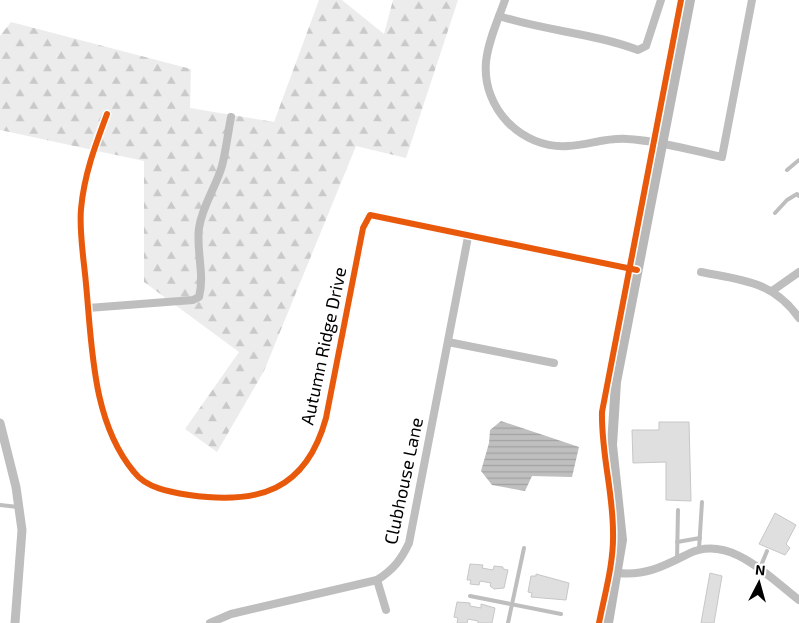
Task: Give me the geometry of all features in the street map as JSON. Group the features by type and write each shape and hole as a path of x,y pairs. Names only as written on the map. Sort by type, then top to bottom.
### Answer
{"main road":[{"path":"608,623 618,573 622,522 612,445 612,418 616,382 690,0"}],"street":[{"path":"505,0 488,52 487,82 490,95 501,115 521,134 540,143 561,146 616,138 722,157 752,0"},
{"path":"500,16 550,30 589,36 638,50 646,46 661,0"},
{"name":"Autumn Ridge Drive","path":"107,114 87,169 81,210 94,372 108,422 122,455 135,474 152,485 169,492 241,499 267,491 297,474 320,441 363,228 370,215 638,270"},
{"path":"88,308 192,300 199,297 202,287 198,245 199,228 203,210 222,167 231,117"},
{"name":"Clubhouse Lane","path":"210,623 231,614 377,580 388,573 401,560 409,543 468,236"},
{"path":"701,272 748,281 772,290 785,301 799,318"},
{"path":"772,290 799,272"},
{"path":"448,342 554,363"},
{"path":"0,424 20,507 22,530 15,623"},
{"path":"618,573 648,572 700,549 715,548 729,551 759,570 799,600"},
{"path":"377,580 386,610"}],"lane":[{"path":"787,170 799,160"},
{"path":"775,213 786,200 797,194 799,196"},
{"path":"700,549 702,502"},
{"path":"0,505 20,507"},
{"path":"677,560 678,510"},
{"path":"677,542 700,538"},
{"path":"508,623 524,548"},
{"path":"759,570 767,551"},
{"path":"470,596 561,614"}],"green space":[{"path":"319,0 342,0 384,34 393,0 458,0 406,158 356,146 264,371 217,452 185,429 239,352 144,282 144,161 0,130 0,36 11,22 191,69 190,108 274,122"}],"shaded area":[{"path":"501,421 579,447 572,477 532,476 525,491 492,485 481,471 489,443 490,430"}],"building":[{"path":"659,422 689,422 691,501 666,500 666,462 633,463 632,430 659,430"},
{"path":"775,513 796,525 786,544 790,548 785,555 759,544"},
{"path":"470,564 483,565 482,568 493,570 494,566 503,567 503,569 508,570 504,588 494,589 490,586 491,583 480,581 479,585 470,584 471,580 467,580"},
{"path":"710,573 722,576 714,623 701,623"},
{"path":"536,574 569,583 566,600 531,597 532,593 528,592 531,576 536,576"},
{"path":"457,602 470,603 470,606 481,608 481,604 495,608 492,623 478,623 478,621 468,619 467,623 457,623 458,618 454,617"}],"cycle path":[{"path":"599,623 609,578 613,543 611,502 603,442 602,412 681,0"},
{"path":"107,114 87,172 82,196 81,218 81,237 96,382 102,407 120,452 139,477 152,486 166,491 214,498 257,494 276,488 292,477 306,462 317,443 326,418 363,228 370,215 637,270"}]}
